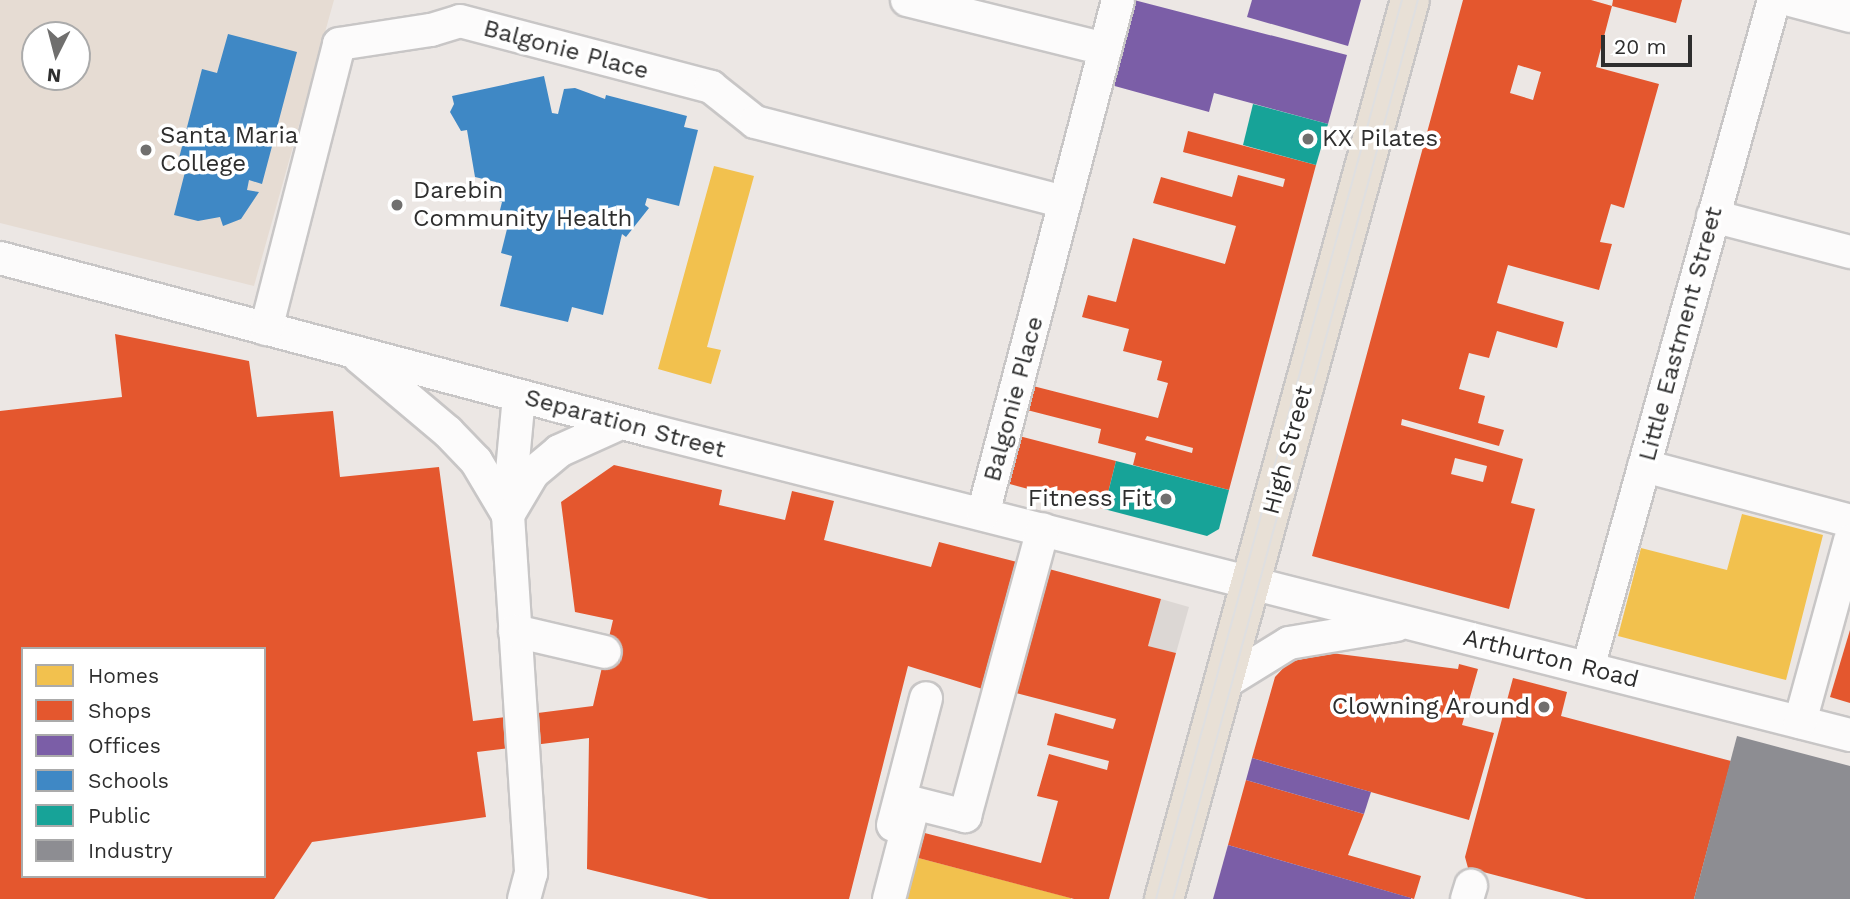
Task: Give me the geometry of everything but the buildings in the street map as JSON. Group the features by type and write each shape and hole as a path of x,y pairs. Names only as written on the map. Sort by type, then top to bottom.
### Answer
{"main road":[{"name":"High Street","path":"1164,899 1410,0"}],"street":[{"path":"907,0 1105,49"},
{"name":"Balgonie Place","path":"983,514 1118,0"},
{"name":"Little Eastment Street","path":"1588,668 1773,0"},
{"path":"1790,0 1850,16"},
{"name":"Balgonie Place","path":"266,329 339,44 431,30 460,21 711,87 755,122 1065,202"},
{"path":"1713,216 1850,252"},
{"name":"Separation Street","path":"0,258 621,423 1252,582"},
{"path":"353,352 447,432 476,461 508,515"},
{"path":"519,396 508,515 531,873 524,899"},
{"path":"508,515 533,473 559,451 621,423"},
{"path":"1644,466 1850,521"},
{"path":"889,899 914,803 965,816 1043,529"},
{"path":"1800,722 1848,555"},
{"name":"Arthurton Road","path":"1252,582 1850,735"},
{"path":"1224,683 1289,643 1411,622"},
{"path":"515,631 605,652"},
{"path":"874,899 926,698"}],"shaded area":[{"name":"Santa Maria College","path":"0,0 334,0 254,286 0,223"},
{"path":"1161,599 1189,607 1176,653 1148,646"}],"tram line":[{"path":"1156,899 1402,0"},
{"path":"1173,899 1418,0"}],"place":[{"name":"KX Pilates","path":"1308,139"},
{"name":"Santa Maria College","path":"146,150"},
{"name":"Darebin Community Health","path":"397,205"},
{"name":"Fitness Fit","path":"1166,499"},
{"name":"Clowning Around","path":"1544,707"}]}
